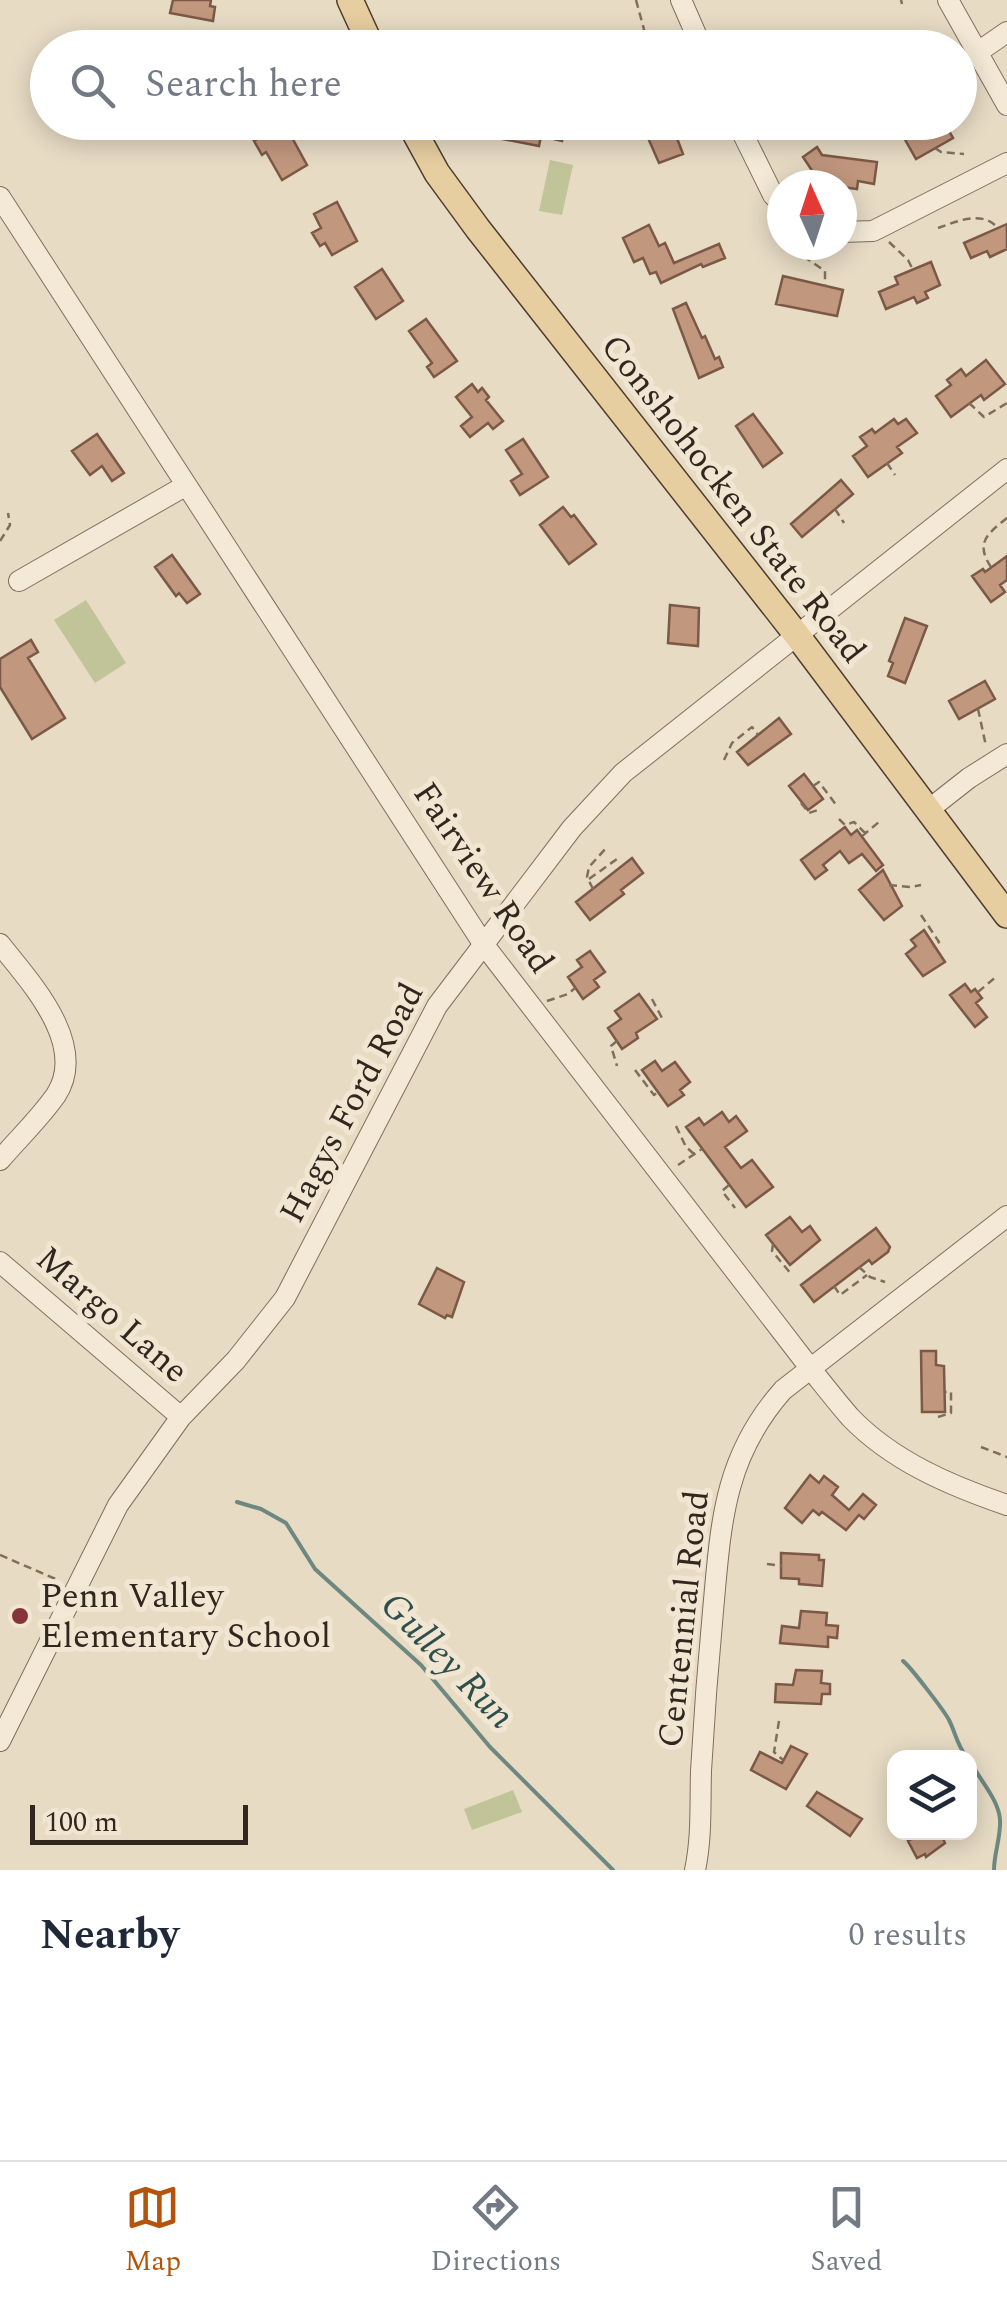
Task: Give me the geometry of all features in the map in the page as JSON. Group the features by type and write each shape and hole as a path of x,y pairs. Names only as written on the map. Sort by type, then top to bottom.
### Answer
{"main road":[{"path":"350,0 364,30"},
{"name":"Conshohocken State Road","path":"419,140 478,230 796,634 1007,915"}],"street":[{"path":"680,0 694,30"},
{"path":"948,0 965,30"},
{"path":"1007,32 978,52 1007,104"},
{"path":"746,140 767,183"},
{"path":"857,232 883,226 1007,162"},
{"name":"Fairview Road","path":"0,197 484,945 533,1009 852,1419 888,1448 934,1476 1007,1505"},
{"name":"Hagys Ford Road","path":"0,1741 118,1505 181,1417 236,1360 285,1298 436,1006 598,798 796,634 1007,469"},
{"path":"19,581 185,486"},
{"path":"928,812 1001,758"},
{"path":"0,944 44,1000 59,1029 65,1061 58,1091 0,1160"},
{"name":"Centennial Road","path":"702,1864 704,1719 726,1496 754,1427 784,1390 810,1368 1007,1216"},
{"name":"Margo Lane","path":"0,1262 181,1417"}],"path":[{"path":"636,0 644,30"},
{"path":"935,148 964,154"},
{"path":"938,228 981,218 995,222 998,228"},
{"path":"883,226 889,242 913,270"},
{"path":"811,260 825,270 825,286"},
{"path":"969,404 984,417 1007,403"},
{"path":"887,464 895,475"},
{"path":"834,509 844,523"},
{"path":"0,541 10,525 8,513"},
{"path":"991,567 982,553 983,545 1007,518"},
{"path":"978,709 984,725 984,743 1001,758"},
{"path":"724,760 732,743 752,727 758,735"},
{"path":"813,786 820,782 836,806"},
{"path":"801,803 809,812 821,808"},
{"path":"839,819 845,825 854,822 863,835 879,822"},
{"path":"593,889 588,880 589,867 607,847"},
{"path":"588,880 617,858"},
{"path":"889,884 912,888 921,885"},
{"path":"921,915 939,942 933,946"},
{"path":"978,992 998,976"},
{"path":"533,1009 575,988"},
{"path":"652,999 662,1018"},
{"path":"616,1041 611,1046 616,1066"},
{"path":"635,1070 654,1095 658,1092"},
{"path":"676,1126 694,1154"},
{"path":"663,1177 702,1149"},
{"path":"729,1185 722,1191 736,1208"},
{"path":"774,1244 772,1251 792,1275"},
{"path":"860,1266 867,1275 885,1282"},
{"path":"834,1286 840,1295 867,1275"},
{"path":"938,1417 951,1413 951,1392 944,1392"},
{"path":"981,1448 1007,1457"},
{"path":"0,1555 62,1582"},
{"path":"768,1564 782,1566"},
{"path":"779,1721 774,1752 784,1760"}],"green space":[{"path":"550,160 573,165 562,215 539,211"},
{"path":"86,600 126,663 95,683 54,620"},
{"path":"513,1790 522,1812 472,1830 464,1809"}],"building":[{"path":"173,0 211,0 210,6 215,7 213,21 170,13"},
{"path":"293,140 307,165 282,180 266,152 262,155 254,141"},
{"path":"508,140 540,140 539,146"},
{"path":"649,140 678,140 683,154 659,163"},
{"path":"905,140 949,140 916,159"},
{"path":"817,147 822,155 877,162 874,184 858,181 857,189 857,170 812,170 803,157"},
{"path":"337,202 357,241 332,255 312,233 321,228 314,214"},
{"path":"1007,224 1007,249 990,257 987,251 971,258 964,243"},
{"path":"649,225 659,246 665,243 674,263 719,244 725,258 703,267 701,264 661,283 656,272 650,274 643,258 634,262 623,238"},
{"path":"931,262 940,285 925,292 928,298 917,303 914,297 886,309 879,292 898,284 895,277"},
{"path":"382,269 403,301 376,319 355,287"},
{"path":"783,276 843,290 837,316 776,304"},
{"path":"686,303 702,338 705,336 723,367 699,378 673,309"},
{"path":"426,319 457,361 434,377 427,367 432,363 409,331"},
{"path":"986,360 1005,384 984,400 981,395 951,417 936,396 951,385 947,380 961,369 966,376"},
{"path":"472,384 478,392 482,388 489,397 486,400 503,421 493,429 488,423 470,437 461,426 472,417 456,397"},
{"path":"753,414 782,453 763,467 736,426"},
{"path":"894,419 898,424 906,419 917,433 897,447 902,453 868,477 853,456 867,446 860,437 872,429 875,433"},
{"path":"97,434 124,473 112,481 102,466 90,475 72,451"},
{"path":"523,439 548,477 520,495 511,481 522,474 506,450"},
{"path":"841,480 853,494 802,537 791,524"},
{"path":"563,507 596,544 569,564 540,525"},
{"path":"172,555 200,594 187,603 179,593 176,596 155,567"},
{"path":"1007,556 1007,580 1000,585 1005,592 991,602 972,576"},
{"path":"670,605 699,608 698,646 668,643"},
{"path":"905,618 927,626 905,683 888,676 893,663 889,661"},
{"path":"31,640 38,652 28,658 65,718 32,739 0,687 0,659"},
{"path":"985,681 995,699 959,719 949,701"},
{"path":"779,718 791,734 748,765 737,752"},
{"path":"804,774 823,799 808,810 789,786"},
{"path":"845,827 851,835 857,830 883,865 876,871 862,854 849,863 840,851 823,865 827,870 815,879 801,860"},
{"path":"632,858 643,873 621,890 624,894 590,920 576,902"},
{"path":"883,870 902,906 884,920 859,890"},
{"path":"924,930 945,962 923,976 906,954 916,946 911,940"},
{"path":"590,951 605,972 594,980 599,987 583,999 568,977 582,967 577,960"},
{"path":"965,984 982,998 976,1003 987,1017 975,1027 950,995"},
{"path":"639,994 657,1019 636,1033 638,1038 622,1049 608,1028 621,1019 615,1011"},
{"path":"655,1061 662,1071 675,1062 690,1082 680,1090 684,1095 668,1106 642,1070"},
{"path":"722,1112 729,1122 736,1116 747,1131 725,1147 741,1168 752,1160 773,1187 746,1207 686,1127 699,1118 704,1125"},
{"path":"790,1217 802,1232 810,1226 820,1240 790,1265 766,1235"},
{"path":"876,1228 890,1247 888,1252 872,1264 869,1260 814,1302 801,1285"},
{"path":"437,1268 464,1282 452,1317 445,1318 419,1304"},
{"path":"921,1351 936,1351 936,1365 944,1366 945,1412 922,1412"},
{"path":"810,1475 819,1483 824,1476 838,1487 832,1495 849,1510 863,1494 876,1505 864,1519 859,1515 846,1530 813,1510 802,1523 785,1508"},
{"path":"781,1553 819,1555 819,1560 824,1560 822,1586 781,1578"},
{"path":"801,1611 827,1613 826,1625 838,1626 837,1638 828,1637 828,1647 780,1643 782,1626 799,1628"},
{"path":"796,1670 822,1671 821,1683 830,1684 830,1694 822,1694 821,1704 775,1702 776,1684 793,1685"},
{"path":"791,1746 807,1754 786,1789 751,1770 760,1752 782,1763"},
{"path":"817,1792 862,1819 850,1836 807,1806"},
{"path":"908,1841 945,1843 926,1857 925,1854 917,1858"}],"waterway":[{"name":"Gulley Run","path":"237,1502 261,1509 286,1523 315,1569 421,1665 490,1747 613,1870"},
{"path":"903,1661 946,1715 962,1750"},
{"path":"977,1772 999,1812 994,1870"}],"place":[{"name":"Penn Valley Elementary School","path":"20,1616"}]}
